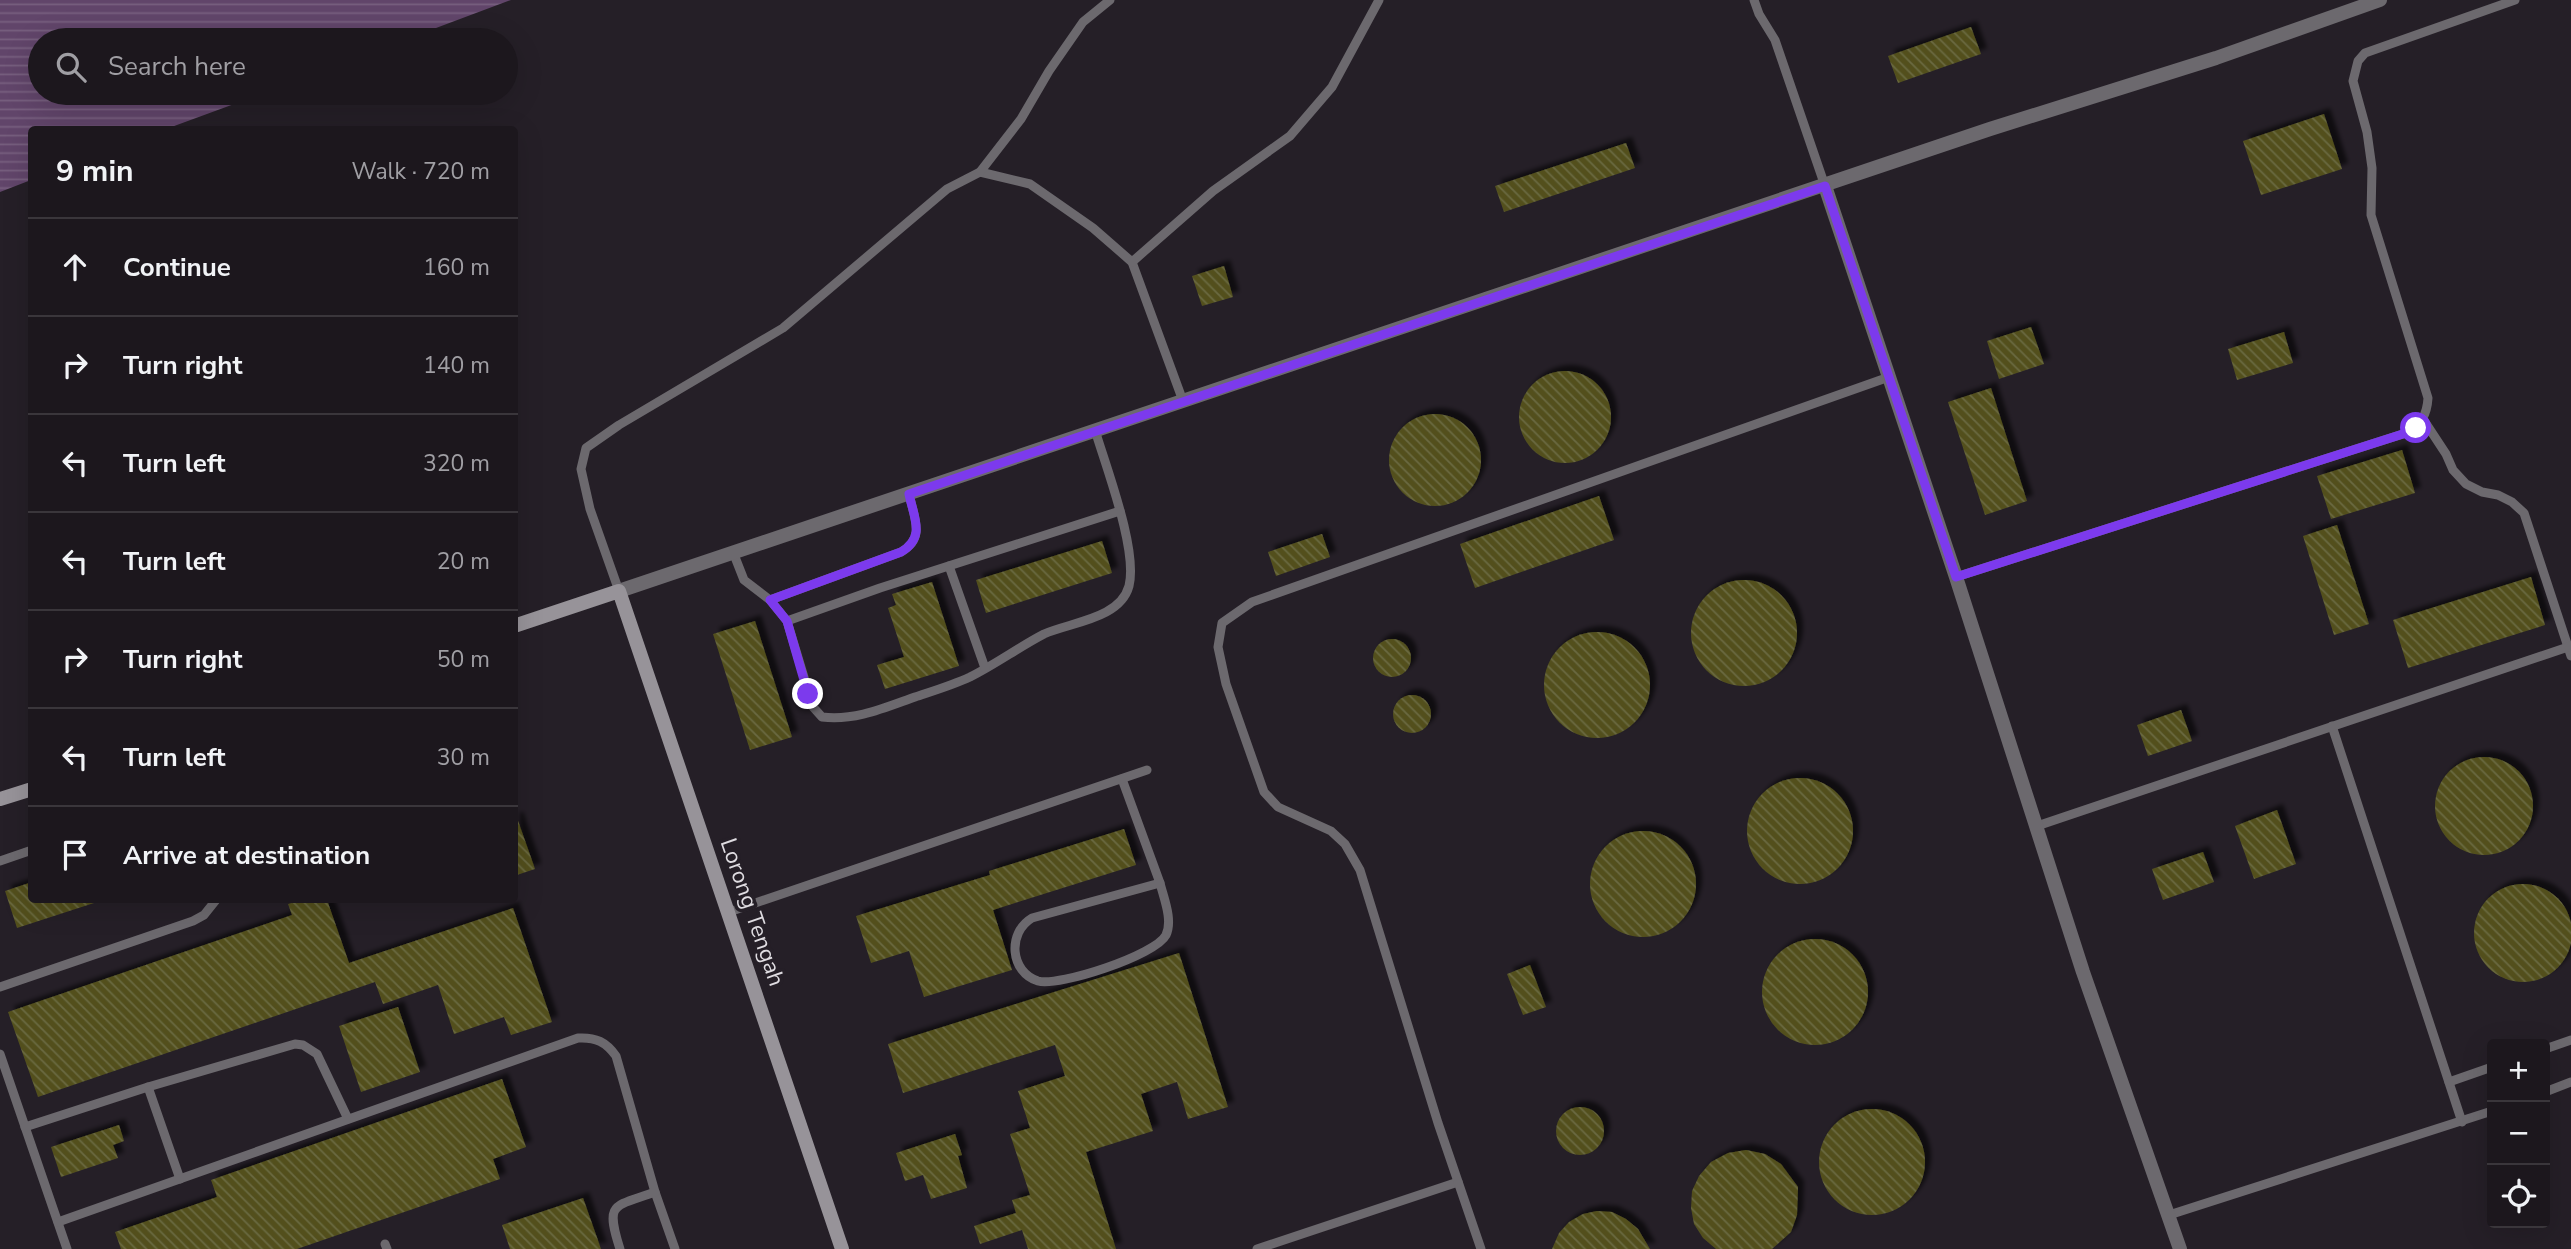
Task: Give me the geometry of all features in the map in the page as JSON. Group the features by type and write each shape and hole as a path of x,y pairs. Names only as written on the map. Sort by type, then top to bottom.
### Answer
{"street":[{"path":"518,625 1990,129 2216,58 2380,0"},
{"path":"1825,186 1956,577 2083,972 2180,1249"},
{"name":"Lorong Tengah","path":"619,591 842,1249"},
{"path":"0,799 28,790"}],"lane":[{"path":"619,591 590,509 581,470 586,448 619,425 783,328 947,189 979,172 1021,119 1049,71 1083,22 1110,0"},
{"path":"1132,262 1213,191 1290,136 1332,87 1379,0"},
{"path":"1754,0 1775,40 1825,186"},
{"path":"1956,577 2416,428 2427,409 2426,387 2371,215 2372,168 2367,132 2353,81 2354,71 2365,53 2515,0"},
{"path":"979,172 1030,184 1093,228 1132,262 1183,401"},
{"path":"1481,1249 1360,870 1345,844 1331,831 1278,807 1264,792 1226,684 1218,647 1222,623 1252,602 1889,377"},
{"path":"2037,825 2570,649 2524,513 2512,502 2498,495 2482,492 2466,484 2453,470 2423,419"},
{"path":"733,552 744,580 770,600 787,621 813,707 822,717 837,719 862,715 957,682 1049,632 1103,614 1121,601 1129,586 1124,523 1095,430"},
{"path":"770,600 901,552 913,545 917,536 909,494"},
{"path":"787,621 1120,511"},
{"path":"949,566 985,667"},
{"path":"2332,726 2462,1122"},
{"path":"729,912 1147,770"},
{"path":"1122,779 1160,883 1169,923 1167,933 1155,947 1117,964 1054,982 1031,978 1022,970 1015,939 1024,923 1032,918 1160,883"},
{"path":"0,860 28,851"},
{"path":"0,987 193,921 204,915 214,903"},
{"path":"58,1222 578,1038 589,1037 609,1047 616,1056 675,1249"},
{"path":"2550,1047 2571,1040"},
{"path":"25,1127 148,1087 287,1046 303,1045 317,1054 348,1119"},
{"path":"0,1054 67,1249"},
{"path":"2449,1082 2487,1070"},
{"path":"2550,1090 2571,1082"},
{"path":"148,1087 180,1179"},
{"path":"2169,1215 2487,1113"},
{"path":"1257,1249 1458,1182"},
{"path":"620,1249 611,1223 613,1213 620,1205 656,1192"}],"shaded area":[{"path":"0,0 511,0 436,28 28,28 28,105 231,105 174,126 28,126 28,181 0,192"}],"building":[{"path":"1971,27 1981,54 1898,83 1888,56"},
{"path":"2324,114 2342,169 2261,195 2243,141"},
{"path":"1626,143 1635,168 1504,212 1495,186"},
{"path":"1224,266 1233,297 1202,306 1192,276"},
{"path":"2031,327 2044,364 1999,379 1987,341"},
{"path":"2284,332 2293,363 2237,380 2228,349"},
{"path":"1565,371 1583,374 1598,384 1608,399 1611,417 1608,435 1598,450 1583,460 1565,463 1547,460 1532,450 1522,435 1519,417 1522,399 1532,384 1547,374"},
{"path":"1991,388 2027,501 1985,515 1948,402"},
{"path":"1435,414 1453,417 1468,427 1478,442 1481,460 1478,478 1468,493 1453,503 1435,506 1417,503 1402,493 1392,478 1389,460 1392,442 1402,427 1417,417"},
{"path":"2402,450 2415,493 2331,519 2317,476"},
{"path":"1599,496 1614,540 1475,588 1460,544"},
{"path":"2337,525 2369,624 2334,635 2303,536"},
{"path":"1322,534 1330,557 1276,576 1268,552"},
{"path":"1102,541 1112,573 986,613 976,580"},
{"path":"2531,577 2545,625 2408,668 2393,620"},
{"path":"1744,580 1764,584 1782,595 1793,613 1797,633 1793,653 1782,671 1764,682 1744,686 1724,682 1706,671 1695,653 1691,633 1695,613 1706,595 1724,584"},
{"path":"932,582 959,666 885,689 877,665 904,657 888,608 896,605 892,594"},
{"path":"755,621 792,737 750,750 713,634"},
{"path":"1597,632 1617,636 1635,647 1646,665 1650,685 1646,705 1635,723 1617,734 1597,738 1577,734 1559,723 1548,705 1544,685 1548,665 1559,647 1577,636"},
{"path":"1392,639 1405,645 1411,658 1405,671 1392,677 1379,671 1373,658 1379,645"},
{"path":"1412,695 1425,701 1431,714 1425,727 1412,733 1399,727 1393,714 1399,701"},
{"path":"2181,710 2192,741 2148,756 2137,725"},
{"path":"2484,757 2503,761 2518,772 2529,787 2533,806 2529,825 2518,840 2503,851 2484,855 2465,851 2450,840 2439,825 2435,806 2439,787 2450,772 2465,761"},
{"path":"1800,778 1820,782 1838,793 1849,811 1853,831 1849,851 1838,869 1820,880 1800,884 1780,880 1762,869 1751,851 1747,831 1751,811 1762,793 1780,782"},
{"path":"2277,810 2296,864 2254,879 2235,826"},
{"path":"518,821 535,869 518,875"},
{"path":"1124,829 1136,865 993,910 1012,970 924,997 909,951 871,963 856,916 990,875 989,871"},
{"path":"1643,831 1663,835 1681,846 1692,864 1696,884 1692,904 1681,922 1663,933 1643,937 1623,933 1605,922 1594,904 1590,884 1594,864 1605,846 1623,835"},
{"path":"2203,852 2214,882 2163,900 2152,869"},
{"path":"28,883 28,903 94,903 17,928 5,891"},
{"path":"2523,884 2542,888 2557,899 2568,914 2572,933 2568,952 2557,967 2542,978 2523,982 2504,978 2489,967 2478,952 2474,933 2478,914 2489,899 2504,888"},
{"path":"328,903 349,963 513,908 552,1022 511,1035 504,1017 454,1034 438,985 383,1004 375,982 38,1097 8,1012 292,915 288,904"},
{"path":"1815,939 1835,943 1853,954 1864,972 1868,992 1864,1012 1853,1030 1835,1041 1815,1045 1795,1041 1777,1030 1766,1012 1762,992 1766,972 1777,954 1795,943"},
{"path":"1179,953 1228,1107 1188,1119 1177,1082 1141,1094 1153,1131 1086,1152 1116,1249 1028,1249 1022,1230 980,1244 974,1226 1016,1213 1012,1200 1030,1195 1010,1134 1030,1128 1018,1091 1065,1076 1055,1045 903,1093 888,1044"},
{"path":"1530,965 1546,1007 1523,1015 1507,974"},
{"path":"398,1007 420,1072 361,1092 339,1026"},
{"path":"502,1079 526,1147 493,1159 500,1179 297,1249 121,1249 115,1232 217,1197 211,1180"},
{"path":"1580,1107 1597,1114 1604,1131 1597,1148 1580,1155 1563,1148 1556,1131 1563,1114"},
{"path":"1872,1109 1892,1113 1910,1124 1921,1142 1925,1162 1921,1182 1910,1200 1892,1211 1872,1215 1852,1211 1834,1200 1823,1182 1819,1162 1823,1142 1834,1124 1852,1113"},
{"path":"119,1125 124,1141 113,1145 118,1158 61,1177 51,1147"},
{"path":"955,1134 962,1155 958,1156 967,1188 931,1199 923,1175 905,1181 896,1153"},
{"path":"1746,1150 1765,1154 1781,1164 1798,1187 1797,1215 1791,1232 1772,1249 1716,1249 1703,1238 1694,1224 1692,1191 1699,1176 1711,1162 1728,1153"},
{"path":"583,1198 601,1249 510,1249 502,1225"},
{"path":"1612,1212 1626,1219 1638,1229 1650,1249 1552,1249 1559,1233 1569,1222 1583,1214"}],"route":[{"path":"808,694 787,621 770,600 901,552 913,545 917,536 909,494 1825,186 1956,577 2416,428"}]}
